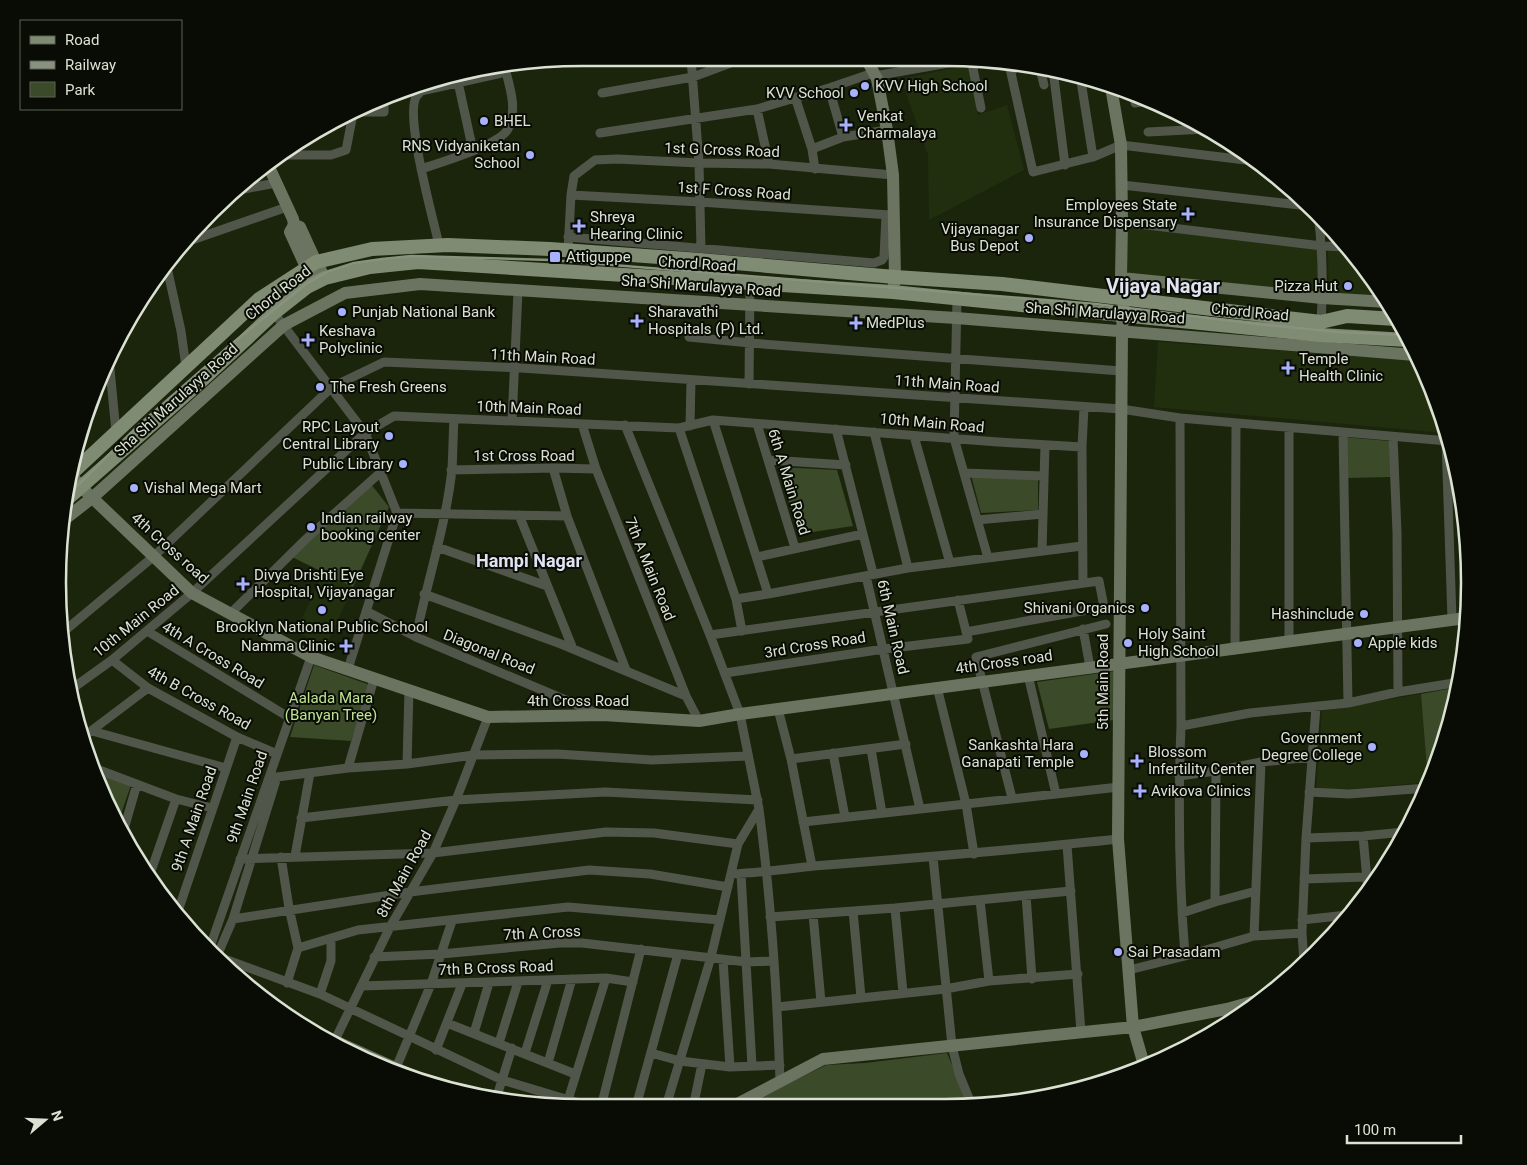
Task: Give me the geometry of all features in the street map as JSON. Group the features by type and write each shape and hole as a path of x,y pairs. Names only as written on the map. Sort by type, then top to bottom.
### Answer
{"main road":[{"name":"Chord Road","path":"80,466 259,299 311,265 372,249 439,245 568,244 700,260 1002,284 1124,298 1320,329 1400,339"},
{"name":"Chord Road","path":"74,494 198,384 274,313 320,280 370,267 418,262 893,292 957,298 1122,324 1320,329 1347,316 1388,319"}],"street":[{"path":"692,66 699,163 701,249"},
{"path":"602,93 693,77 723,66"},
{"path":"568,244 701,249 874,263 882,260 890,216 893,175 877,79 870,66"},
{"path":"600,133 757,109 874,74 926,66"},
{"path":"973,67 981,108"},
{"path":"1011,71 1033,172 1065,165 1121,145 1240,159"},
{"path":"421,169 473,151 500,138 507,130 512,117 513,100 507,72"},
{"path":"1042,75 1044,85"},
{"path":"1054,78 1065,165"},
{"path":"445,85 464,80"},
{"path":"458,82 473,151"},
{"path":"1081,85 1092,156"},
{"path":"828,88 843,137"},
{"path":"420,93 416,97 414,116 418,154 439,245"},
{"name":"5th Main Road","path":"1112,95 1121,145 1121,278 1125,287 1122,324 1118,840 1133,1027 1142,1059"},
{"path":"795,97 812,149 815,169"},
{"path":"371,112 384,112 384,106"},
{"path":"757,109 769,164"},
{"path":"293,155 330,155 346,150 352,120"},
{"path":"812,149 843,137 887,130"},
{"path":"1148,132 1193,130"},
{"name":"1st G Cross Road","path":"568,244 574,176 595,160 618,158 699,163 769,164 893,175"},
{"path":"271,171 293,219 294,225 290,232 320,280"},
{"path":"249,188 276,183"},
{"path":"1122,184 1296,204"},
{"name":"1st F Cross Road","path":"571,195 890,216"},
{"path":"198,238 287,207"},
{"path":"890,216 895,277 893,292"},
{"path":"1122,222 1337,247"},
{"path":"1320,228 1322,246 1320,329"},
{"path":"168,274 181,331 186,367"},
{"path":"1121,278 1322,298 1377,301"},
{"path":"749,384 750,283"},
{"name":"Sha Shi Marulayya Road","path":"71,514 92,498 284,325 345,293 420,284 956,318 1122,324 1408,354"},
{"path":"512,421 518,291"},
{"path":"957,298 954,438 988,558"},
{"path":"274,313 365,432 397,512 348,669"},
{"path":"689,337 1122,371"},
{"name":"11th Main Road","path":"68,628 153,557 332,387 384,362 514,368 1121,409 1236,424 1440,440"},
{"path":"110,374 116,432"},
{"path":"690,380 690,426"},
{"path":"710,635 1083,583 1082,447 1084,407"},
{"name":"10th Main Road","path":"76,685 112,660 192,593 365,432 394,416 679,428 713,420 1082,447"},
{"path":"1180,418 1181,726 1179,776 1182,913 1185,956"},
{"path":"416,637 424,594 437,547 452,470 454,419"},
{"path":"713,420 758,557 768,594"},
{"name":"7th A Main Road","path":"582,424 596,470 686,696 699,721"},
{"name":"6th A Main Road","path":"757,424 770,460 795,548"},
{"path":"1235,648 1236,424"},
{"path":"625,425 740,714 758,800 767,872 778,1007 780,1081"},
{"path":"679,428 736,599 742,631"},
{"name":"6th Main Road","path":"836,429 864,534 874,612 920,808"},
{"path":"1289,429 1289,641"},
{"path":"874,432 908,568"},
{"path":"1343,432 1348,703"},
{"path":"914,436 950,563"},
{"path":"1393,436 1397,532 1398,692"},
{"path":"1042,551 1045,445"},
{"path":"770,460 846,465"},
{"path":"553,468 567,516 626,670"},
{"name":"1st Cross Road","path":"452,470 553,468 596,470"},
{"path":"1448,469 1452,620"},
{"path":"230,614 306,539 381,472"},
{"path":"964,473 1044,476"},
{"name":"4th Cross road","path":"76,482 192,593 273,638"},
{"path":"397,512 567,516"},
{"path":"978,520 1043,514"},
{"path":"519,515 573,649"},
{"path":"758,557 864,534"},
{"path":"736,599 908,568 1082,546"},
{"path":"437,547 547,586"},
{"name":"3rd Cross Road","path":"725,673 967,635 1104,607 1100,581 1083,583"},
{"path":"424,594 573,649 686,696"},
{"path":"958,600 967,635"},
{"name":"Diagonal Road","path":"366,611 416,637 603,715"},
{"name":"4th Cross road","path":"894,693 1460,619"},
{"path":"1012,798 977,661 978,656 1106,624"},
{"path":"1083,629 1090,667"},
{"name":"4th A Cross Road","path":"147,631 290,718"},
{"name":"4th Cross Road","path":"273,638 311,657 488,717 603,715 699,721 894,693"},
{"name":"9th Main Road","path":"212,942 240,859 273,778 277,754 311,657"},
{"name":"4th B Cross Road","path":"112,660 148,688 238,737 277,754"},
{"path":"1028,675 1056,794"},
{"path":"348,768 374,679"},
{"path":"1181,726 1250,713 1348,703 1451,683"},
{"path":"937,687 966,804 974,854"},
{"path":"89,733 148,688"},
{"path":"407,764 408,690"},
{"path":"1303,954 1302,920 1306,838 1316,707"},
{"path":"778,709 791,759 812,866"},
{"name":"8th Main Road","path":"337,1037 374,957 433,853 488,717"},
{"path":"92,731 226,768"},
{"name":"9th A Main Road","path":"180,905 238,737"},
{"path":"791,759 906,744"},
{"path":"871,748 882,813"},
{"path":"833,753 845,817"},
{"path":"220,951 233,919 273,778 474,755 556,754 652,760 748,756"},
{"path":"1179,776 1261,762 1312,757"},
{"path":"1254,936 1261,762"},
{"path":"1215,902 1216,771"},
{"path":"295,856 310,773"},
{"path":"104,775 137,784 176,799 212,808"},
{"path":"126,823 137,784"},
{"path":"802,822 1119,787"},
{"path":"1309,792 1349,794 1417,789"},
{"path":"301,818 456,800 605,792 758,800"},
{"path":"152,868 176,799"},
{"path":"668,1099 711,957 738,844 759,809"},
{"path":"240,859 433,853 606,832 654,833 738,844"},
{"path":"1306,838 1396,833"},
{"path":"1304,879 1366,877 1363,836"},
{"path":"731,874 1118,840"},
{"path":"1067,845 1081,1032"},
{"path":"280,857 298,948 287,983"},
{"path":"933,857 952,1046 959,1074 969,1098"},
{"path":"233,919 410,892 589,870 650,874 728,887"},
{"path":"741,874 752,1066"},
{"path":"770,917 894,908 1070,891"},
{"path":"1182,913 1256,891"},
{"path":"1026,895 1032,978"},
{"path":"980,900 989,981"},
{"path":"298,948 358,930 568,907 720,920"},
{"path":"894,908 903,993"},
{"path":"853,911 861,998"},
{"path":"813,914 821,1002"},
{"path":"1302,920 1339,916"},
{"path":"398,1064 431,984 452,921"},
{"path":"1128,970 1254,936 1302,934"},
{"path":"320,994 331,961 331,938"},
{"name":"7th A Cross","path":"374,957 441,954 560,943 582,943 711,957 723,960 747,962 774,961"},
{"path":"603,1099 641,949"},
{"path":"639,1099 678,954"},
{"path":"723,960 730,1067"},
{"path":"231,961 320,994 502,1080 563,1098"},
{"path":"778,1007 945,988 989,981 1078,974"},
{"path":"568,1099 606,978"},
{"name":"7th B Cross Road","path":"361,986 606,978 633,982"},
{"path":"548,1062 572,979"},
{"path":"525,1054 548,980"},
{"path":"499,1043 518,982"},
{"path":"474,1033 488,983"},
{"path":"436,1050 462,984"},
{"path":"746,1099 823,1059 1133,1027 1240,1006"},
{"path":"1227,1009 1228,1014"},
{"path":"447,1022 576,1074"},
{"path":"498,1091 512,1048"},
{"path":"651,1053 680,1061 730,1067 780,1065"},
{"path":"695,1099 702,1064"}],"shaded area":[{"path":"961,66 968,67 978,115 1007,105 1024,170 929,220 928,155 901,79"},
{"path":"1127,227 1320,248 1320,292 1127,273"},
{"path":"1328,251 1341,252 1375,297 1329,293"},
{"path":"1158,342 1410,359 1438,432 1154,407"},
{"name":"Brooklyn National Public School","path":"323,573 353,587 326,646 296,632"},
{"name":"Government Degree College","path":"1421,694 1427,765 1420,783 1316,792 1322,711"}],"green space":[{"path":"1344,437 1389,441 1391,477 1345,478"},
{"path":"778,467 837,470 853,526 799,534"},
{"path":"971,475 1038,477 1038,510 981,513"},
{"path":"370,483 389,507 353,587 292,557"},
{"name":"Aalada Mara (Banyan Tree)","path":"314,665 370,685 351,741 290,737"},
{"path":"1115,671 1114,720 1049,729 1037,682"},
{"path":"1450,689 1443,716 1427,765 1421,694"},
{"path":"107,774 131,785 121,815 119,811 104,776"},
{"path":"947,1053 966,1098 756,1099 826,1065 865,1063"}],"railway":[{"path":"75,488 140,424 229,346 306,284 329,271 354,263 382,259 411,256 551,260 1096,304 1257,324 1337,332 1398,335"}],"place":[{"name":"KVV High School","path":"865,86"},
{"name":"KVV School","path":"854,93"},
{"name":"BHEL","path":"484,121"},
{"name":"Venkat Charmalaya","path":"846,125"},
{"name":"RNS Vidyaniketan School","path":"530,155"},
{"name":"Employees State Insurance Dispensary","path":"1188,214"},
{"name":"Shreya Hearing Clinic","path":"579,226"},
{"name":"Vijayanagar Bus Depot","path":"1029,238"},
{"name":"Attiguppe","path":"555,257"},
{"name":"Pizza Hut","path":"1348,286"},
{"name":"Punjab National Bank","path":"342,312"},
{"name":"Sharavathi Hospitals (P) Ltd.","path":"637,321"},
{"name":"MedPlus","path":"856,323"},
{"name":"Keshava Polyclinic","path":"308,340"},
{"name":"Temple Health Clinic","path":"1288,368"},
{"name":"The Fresh Greens","path":"320,387"},
{"name":"RPC Layout Central Library","path":"389,436"},
{"name":"Public Library","path":"403,464"},
{"name":"Vishal Mega Mart","path":"134,488"},
{"name":"Indian railway booking center","path":"311,527"},
{"name":"Divya Drishti Eye Hospital, Vijayanagar","path":"243,584"},
{"name":"Shivani Organics","path":"1145,608"},
{"name":"Brooklyn National Public School","path":"322,610"},
{"name":"Hashinclude","path":"1364,614"},
{"name":"Holy Saint High School","path":"1128,643"},
{"name":"Apple kids","path":"1358,643"},
{"name":"Namma Clinic","path":"346,646"},
{"name":"Government Degree College","path":"1372,747"},
{"name":"Sankashta Hara Ganapati Temple","path":"1084,754"},
{"name":"Blossom Infertility Center","path":"1137,761"},
{"name":"Avikova Clinics","path":"1140,791"},
{"name":"Sai Prasadam","path":"1118,952"}],"district":[{"name":"Vijaya Nagar","path":"1163,286"},
{"name":"Hampi Nagar","path":"529,560"}]}
